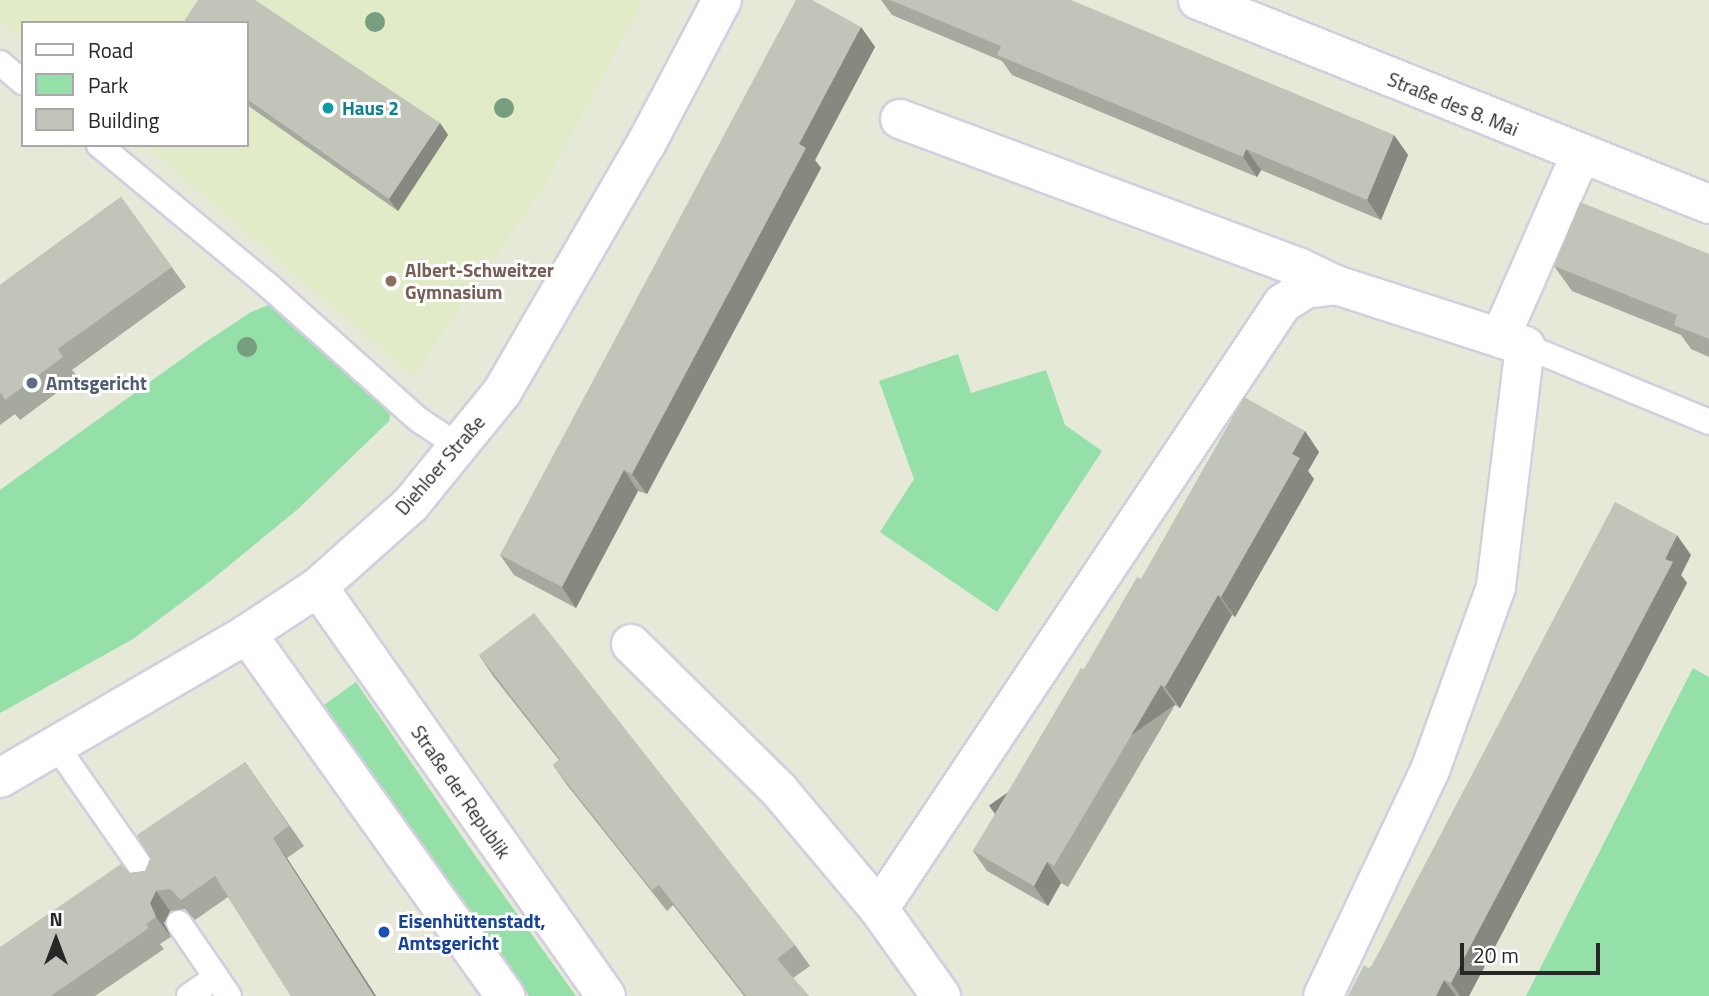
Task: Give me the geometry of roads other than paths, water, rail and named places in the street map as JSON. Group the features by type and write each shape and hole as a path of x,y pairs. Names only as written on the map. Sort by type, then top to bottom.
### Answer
{"street":[{"name":"Diehloer Straße","path":"0,778 247,634 317,587 411,504 502,392 646,144 722,0"},
{"name":"Straße des 8. Mai","path":"1198,0 1580,156 1709,204"},
{"path":"900,118 1298,267 1336,285 1512,342"},
{"path":"1323,996 1430,770 1496,587 1512,342 1580,156"},
{"path":"879,909 1282,304 1304,289 1336,285"},
{"name":"Straße der Republik","path":"317,587 606,996"},
{"path":"247,634 505,996"},
{"path":"631,644 779,790 879,909 942,996"}],"lane":[{"path":"0,63 21,80"},
{"path":"101,147 269,286 419,420 458,446"},
{"path":"1512,342 1709,422"},
{"path":"57,747 150,880"},
{"path":"179,923 222,987 189,996"}],"place":[{"name":"Haus 2","path":"328,108"},
{"name":"Albert-Schweitzer Gymnasium","path":"391,281"},
{"name":"Amtsgericht","path":"32,383"},
{"name":"Eisenhüttenstadt, Amtsgericht","path":"384,932"}]}
